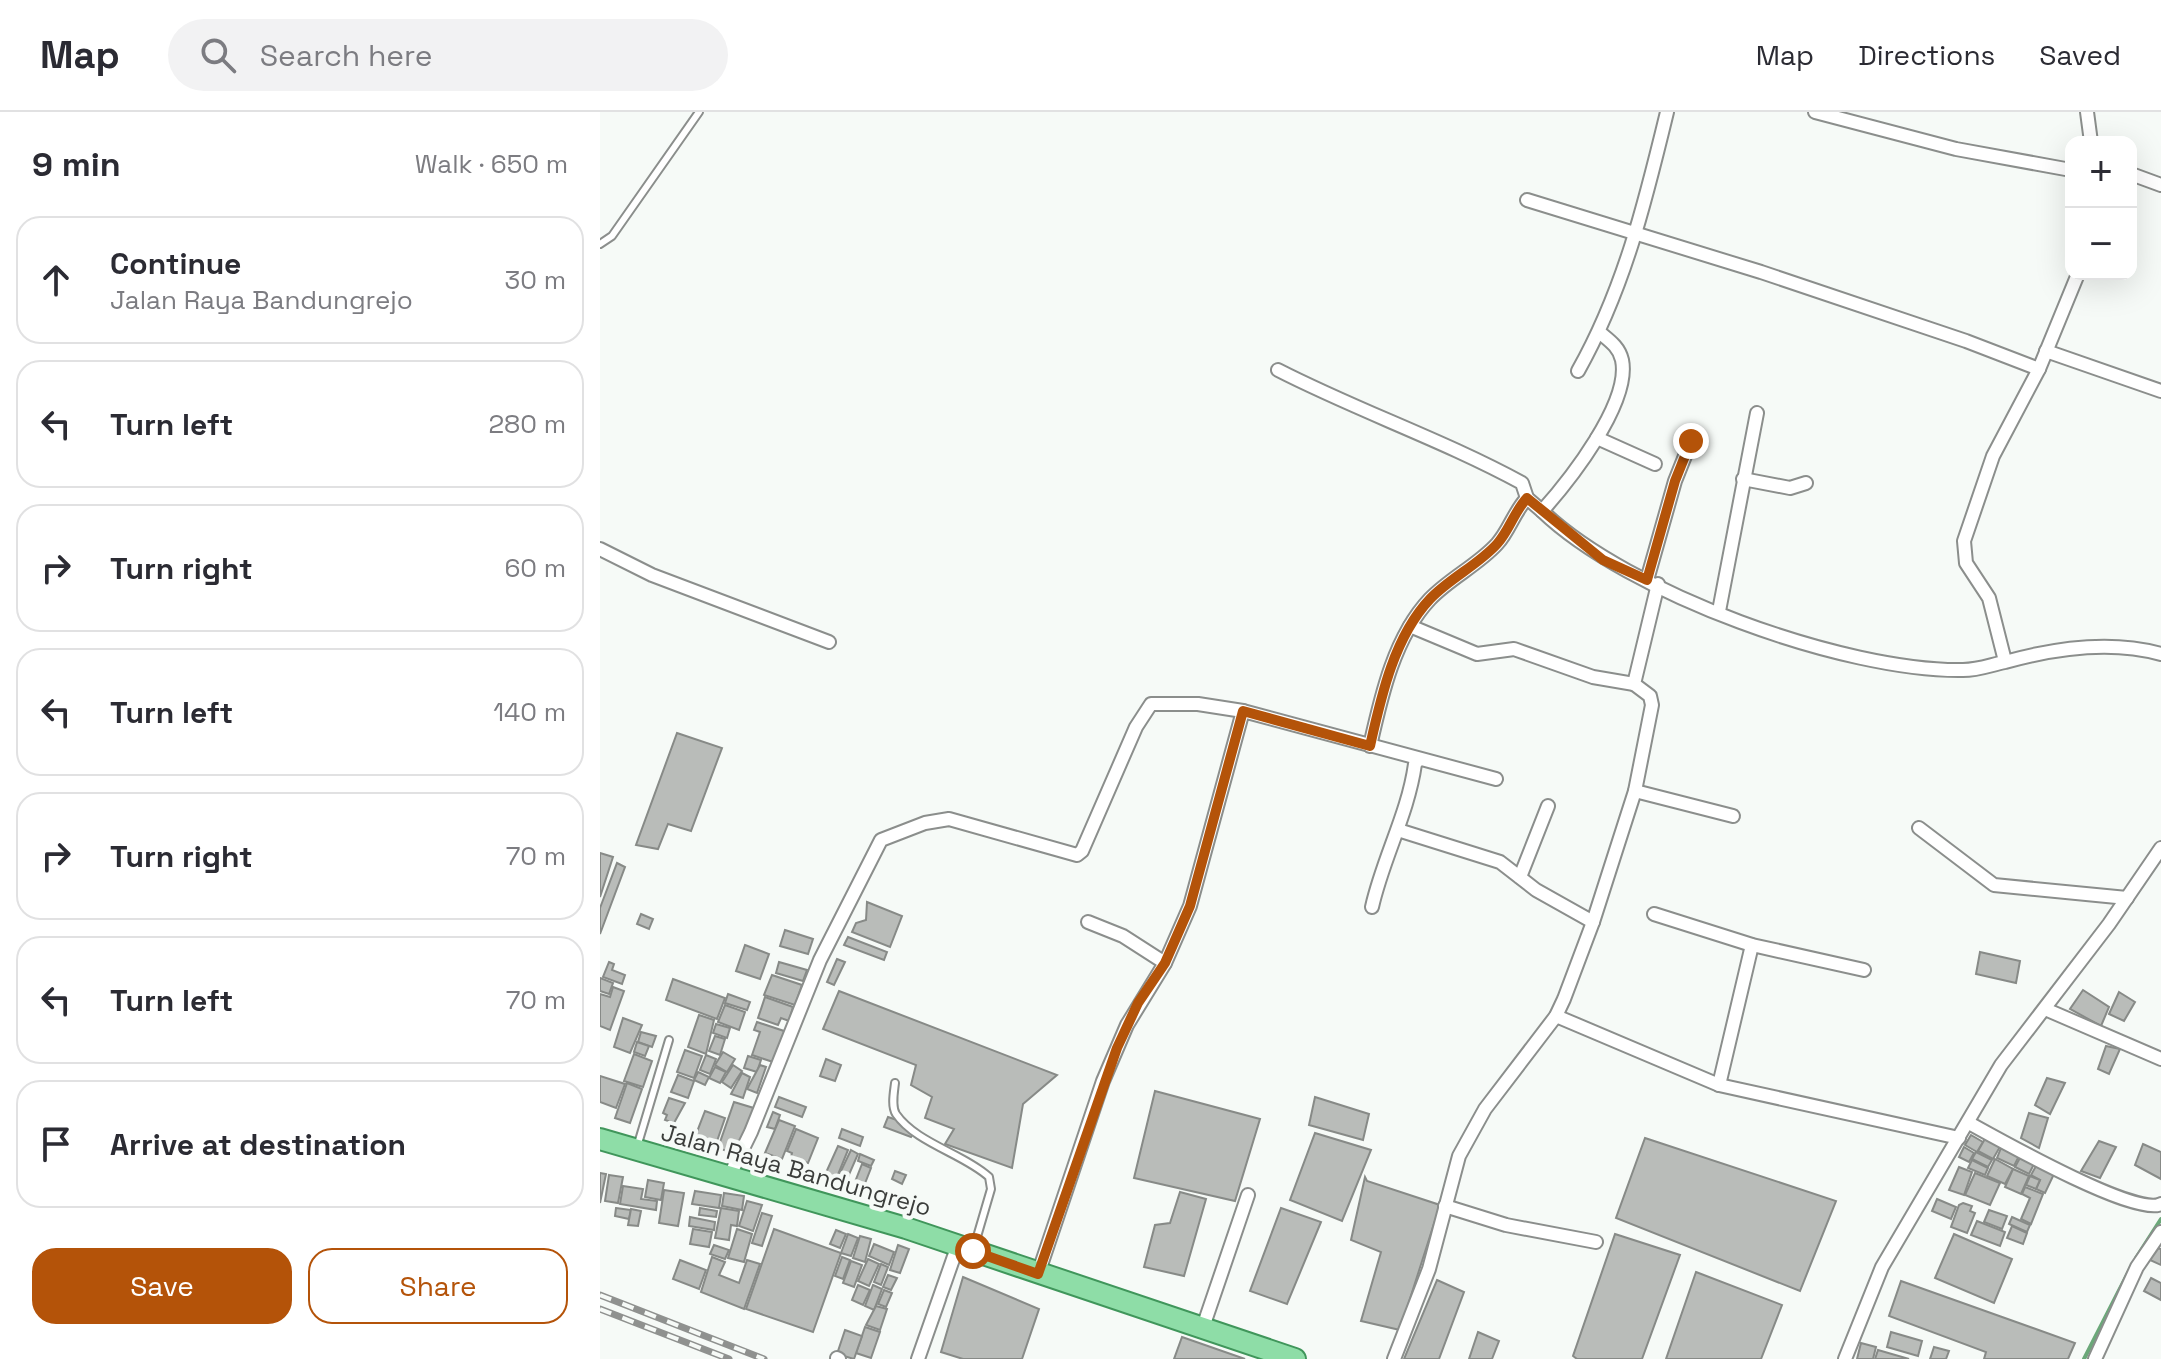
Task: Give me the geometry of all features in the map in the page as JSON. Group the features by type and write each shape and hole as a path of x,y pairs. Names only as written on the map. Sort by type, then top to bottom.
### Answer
{"main road":[{"name":"Jalan Raya Bandungrejo","path":"601,1143 636,1149 965,1248 1295,1359"}],"street":[{"path":"1578,371 1599,332 1637,236 1667,112"},
{"path":"1815,112 1956,149 2065,169"},
{"path":"2087,112 2090,136"},
{"path":"2137,176 2161,185"},
{"path":"1527,200 1761,272 2039,369"},
{"path":"2005,661 1989,598 1966,563 1964,541 1993,456 2039,369 2076,280"},
{"path":"1542,511 1586,460 1615,400 1623,362 1616,346 1599,332"},
{"path":"2046,351 2161,391"},
{"path":"1278,370 1337,401 1403,426 1522,483 1527,498 1603,560 1719,611 1820,649 1867,661 1960,670 1984,669 2005,661 2116,644 2161,654"},
{"path":"1719,611 1757,413"},
{"path":"1597,438 1655,464"},
{"path":"1634,684 1652,582 1675,481 1691,441"},
{"path":"1743,479 1790,488 1806,483"},
{"path":"1370,746 1381,700 1410,626 1429,600 1498,543 1514,512 1527,498"},
{"path":"600,549 652,575 829,642"},
{"path":"1394,1359 1429,1269 1459,1156 1470,1133 1556,1016 1593,922 1635,791 1653,699 1634,684 1593,677 1514,649 1477,654 1410,626"},
{"path":"729,1177 751,1132 820,960 881,840 925,823 949,819 1077,855 1082,851 1136,727 1151,704 1198,704 1243,711 1496,779"},
{"path":"1038,1274 1103,1081 1138,1003 1165,963 1190,906 1243,711"},
{"path":"1372,907 1380,871 1409,799 1415,764 1419,759"},
{"path":"1635,791 1733,816"},
{"path":"1520,877 1548,806"},
{"path":"1919,828 1994,885 2127,898"},
{"path":"1398,830 1500,862 1593,922"},
{"path":"1845,1359 1882,1267 2001,1065 2161,848"},
{"path":"1654,914 1752,945 1864,970"},
{"path":"1088,922 1123,936 1165,963"},
{"path":"1719,1085 1752,945"},
{"path":"2045,1009 2161,1059"},
{"path":"1556,1016 1719,1085 1959,1138"},
{"path":"1969,1123 2069,1176 2159,1211"},
{"path":"1202,1330 1248,1195"},
{"path":"1445,1206 1506,1225 1596,1242"},
{"path":"2095,1359 2137,1267 2161,1232"},
{"path":"918,1359 965,1248"}],"lane":[{"path":"600,244 612,236 699,112"},
{"path":"636,1149 669,1040"},
{"path":"895,1083 894,1107 899,1117 929,1141 989,1177 991,1189 965,1248"}],"building":[{"path":"677,733 722,748 691,831 668,824 658,849 636,845"},
{"path":"600,853 613,857 600,897"},
{"path":"617,863 625,867 600,934 600,908"},
{"path":"867,902 902,916 890,947 852,932 856,923 866,920"},
{"path":"641,914 653,919 649,929 637,924"},
{"path":"785,930 813,939 808,954 780,946"},
{"path":"848,937 887,952 884,960 844,945"},
{"path":"745,945 769,954 760,979 736,971"},
{"path":"1980,952 2020,961 2016,983 1976,974"},
{"path":"837,959 845,962 834,985 827,982"},
{"path":"609,962 614,964 612,970 625,975 622,984 603,977"},
{"path":"779,962 807,970 803,981 776,973"},
{"path":"772,975 802,985 795,1005 764,995"},
{"path":"600,978 613,983 609,994 600,991"},
{"path":"673,979 725,998 717,1019 666,1000"},
{"path":"613,987 624,991 610,1030 600,1026 600,994 610,997"},
{"path":"2083,990 2109,1007 2101,1026 2070,1009"},
{"path":"839,991 1057,1075 1023,1104 1012,1168 945,1144 954,1129 925,1118 932,1097 911,1085 916,1065 823,1029"},
{"path":"2119,992 2135,1002 2124,1021 2109,1014"},
{"path":"728,994 750,1002 747,1010 725,1003"},
{"path":"765,997 793,1007 789,1021 781,1018 778,1025 758,1018"},
{"path":"725,1005 745,1012 739,1030 718,1022"},
{"path":"699,1015 714,1020 706,1054 688,1047"},
{"path":"623,1018 642,1025 630,1053 614,1047"},
{"path":"757,1022 787,1032 776,1063 752,1055 760,1032 754,1030"},
{"path":"716,1024 730,1028 727,1038 713,1033"},
{"path":"641,1032 656,1036 652,1047 638,1042"},
{"path":"715,1036 725,1039 720,1055 709,1051"},
{"path":"637,1042 649,1046 645,1056 634,1052"},
{"path":"2106,1046 2120,1049 2109,1074 2098,1069"},
{"path":"685,1050 702,1056 694,1078 677,1072"},
{"path":"723,1052 735,1059 727,1072 715,1065"},
{"path":"634,1054 652,1061 643,1087 624,1081"},
{"path":"706,1055 716,1059 710,1074 700,1070"},
{"path":"748,1056 761,1060 757,1072 744,1068"},
{"path":"826,1059 841,1065 835,1081 820,1076"},
{"path":"733,1065 742,1071 731,1088 722,1082"},
{"path":"760,1065 766,1067 757,1093 747,1089"},
{"path":"715,1067 726,1072 720,1083 709,1078"},
{"path":"698,1072 709,1077 705,1085 694,1080"},
{"path":"742,1073 750,1077 743,1098 731,1094"},
{"path":"678,1075 694,1081 688,1098 671,1092"},
{"path":"600,1076 625,1084 616,1108 600,1102"},
{"path":"2047,1078 2065,1083 2050,1114 2035,1105"},
{"path":"627,1083 642,1089 630,1123 615,1118"},
{"path":"1155,1091 1260,1119 1235,1201 1134,1178"},
{"path":"779,1097 806,1107 802,1117 775,1107"},
{"path":"1315,1097 1369,1114 1363,1140 1309,1125"},
{"path":"669,1098 685,1103 674,1123 665,1120 667,1115 663,1113"},
{"path":"734,1102 757,1109 738,1155 718,1148"},
{"path":"705,1111 725,1118 716,1144 695,1137"},
{"path":"773,1112 780,1115 775,1129 767,1127"},
{"path":"2029,1113 2048,1118 2039,1148 2021,1138"},
{"path":"888,1117 906,1123 915,1131 911,1137 884,1127"},
{"path":"779,1120 795,1126 782,1159 765,1153"},
{"path":"796,1129 818,1138 808,1163 791,1157 792,1153 787,1151"},
{"path":"842,1129 863,1137 860,1146 839,1138"},
{"path":"1315,1133 1371,1150 1342,1221 1290,1200"},
{"path":"1971,1135 1983,1142 1977,1152 1965,1145"},
{"path":"1986,1137 2001,1145 1993,1159 1978,1151"},
{"path":"1645,1138 1836,1201 1800,1291 1616,1218"},
{"path":"2099,1141 2116,1147 2100,1178 2081,1171"},
{"path":"2143,1144 2161,1152 2161,1179 2135,1165"},
{"path":"838,1146 848,1150 835,1182 824,1177"},
{"path":"1964,1147 1974,1153 1969,1162 1959,1157"},
{"path":"2001,1148 2019,1156 2014,1166 1997,1158"},
{"path":"851,1150 858,1154 848,1177 840,1173"},
{"path":"1976,1152 1992,1160 1988,1167 1972,1159"},
{"path":"860,1154 874,1160 871,1166 858,1161"},
{"path":"2021,1156 2035,1162 2029,1174 2015,1167"},
{"path":"1995,1159 2013,1169 2005,1184 1987,1176"},
{"path":"1972,1160 1988,1168 1985,1175 1968,1168"},
{"path":"862,1164 871,1168 862,1191 853,1187"},
{"path":"2036,1166 2054,1174 2045,1193 2036,1189 2040,1180 2031,1175"},
{"path":"1959,1167 1972,1172 1964,1195 1949,1190"},
{"path":"2013,1169 2029,1176 2021,1194 2005,1187"},
{"path":"895,1171 906,1175 902,1184 892,1179"},
{"path":"600,1173 606,1174 600,1203"},
{"path":"1975,1173 2000,1183 1990,1205 1965,1195"},
{"path":"609,1175 623,1177 618,1203 605,1201"},
{"path":"2030,1176 2040,1180 2036,1189 2026,1185"},
{"path":"1365,1177 1367,1181 1440,1205 1400,1330 1361,1321 1381,1252 1351,1240"},
{"path":"648,1180 664,1183 661,1200 645,1197"},
{"path":"623,1186 643,1189 641,1199 657,1201 656,1210 620,1204"},
{"path":"2025,1187 2043,1194 2031,1224 2021,1219 2030,1198 2022,1194"},
{"path":"664,1190 684,1193 678,1226 659,1223"},
{"path":"695,1191 721,1195 719,1208 692,1204"},
{"path":"1180,1192 1206,1199 1184,1276 1144,1267 1155,1225 1170,1223"},
{"path":"724,1193 744,1196 742,1210 722,1206"},
{"path":"888,1194 905,1199 902,1207 885,1202"},
{"path":"1937,1199 1956,1207 1951,1219 1932,1211"},
{"path":"747,1201 762,1205 753,1231 739,1226"},
{"path":"1959,1205 1972,1206 1970,1211 1975,1213 1967,1233 1951,1227"},
{"path":"616,1208 631,1210 629,1219 615,1216"},
{"path":"700,1208 717,1211 716,1217 699,1215"},
{"path":"721,1208 739,1211 737,1226 731,1225 729,1240 715,1238"},
{"path":"1281,1208 1321,1222 1287,1304 1250,1291"},
{"path":"631,1209 641,1211 638,1226 628,1225"},
{"path":"1989,1210 2007,1216 2002,1229 1984,1222"},
{"path":"762,1213 772,1216 762,1246 752,1243"},
{"path":"690,1217 715,1222 714,1230 689,1226"},
{"path":"2012,1217 2030,1225 2027,1232 2009,1224"},
{"path":"1977,1221 2005,1232 2000,1246 1971,1235"},
{"path":"2012,1226 2027,1233 2023,1244 2007,1238"},
{"path":"693,1229 712,1232 709,1247 690,1244"},
{"path":"737,1229 752,1234 744,1262 728,1258"},
{"path":"774,1229 841,1253 813,1332 746,1309"},
{"path":"836,1230 846,1234 840,1248 830,1244"},
{"path":"848,1234 858,1238 851,1256 841,1253"},
{"path":"1615,1234 1680,1255 1642,1359 1577,1359 1573,1356"},
{"path":"1954,1234 2012,1259 1994,1303 1935,1278"},
{"path":"860,1236 871,1239 865,1262 853,1258"},
{"path":"874,1244 894,1252 889,1265 869,1256"},
{"path":"714,1245 729,1250 725,1259 710,1254"},
{"path":"898,1245 909,1249 900,1273 890,1270"},
{"path":"2156,1248 2161,1249 2161,1265 2150,1260"},
{"path":"712,1257 725,1262 719,1275 739,1283 747,1260 760,1264 744,1309 701,1292"},
{"path":"842,1257 850,1260 843,1279 835,1276"},
{"path":"868,1259 879,1264 869,1286 858,1281"},
{"path":"680,1260 706,1270 699,1289 673,1279"},
{"path":"851,1261 862,1265 854,1287 843,1283"},
{"path":"881,1264 888,1267 881,1285 874,1282"},
{"path":"1696,1272 1782,1305 1761,1359 1666,1359"},
{"path":"888,1275 897,1278 891,1290 883,1287"},
{"path":"963,1277 1039,1309 1022,1359 963,1359 941,1352"},
{"path":"2151,1278 2161,1283 2161,1300 2144,1291"},
{"path":"1437,1280 1464,1292 1439,1359 1404,1359"},
{"path":"1901,1281 2075,1343 2068,1359 1984,1359 1986,1352 1889,1316"},
{"path":"858,1285 870,1290 863,1305 852,1300"},
{"path":"873,1285 882,1289 874,1310 865,1306"},
{"path":"884,1290 892,1293 886,1307 878,1304"},
{"path":"876,1306 887,1309 880,1330 866,1325"},
{"path":"865,1327 880,1332 871,1358 856,1353"},
{"path":"845,1330 862,1336 854,1359 837,1354"},
{"path":"1478,1332 1499,1341 1492,1359 1469,1359"},
{"path":"1891,1332 1922,1341 1918,1356 1887,1347"},
{"path":"1182,1337 1245,1359 1174,1359"},
{"path":"1861,1343 1876,1347 1873,1359 1857,1359"},
{"path":"1934,1347 1949,1351 1946,1359 1930,1359"},
{"path":"1878,1350 1909,1359 1875,1359"}],"waterway":[{"path":"2136,1258 2161,1219"},
{"path":"2084,1359 2132,1265"}],"railway":[{"path":"600,1295 764,1359"},
{"path":"600,1309 729,1359"}],"route":[{"path":"973,1251 1038,1274 1103,1081 1138,1003 1165,963 1190,906 1230,749 1243,711 1370,746 1381,700 1410,626 1429,600 1498,543 1514,512 1527,498 1567,534 1603,560 1647,580 1675,481 1691,441"}]}
